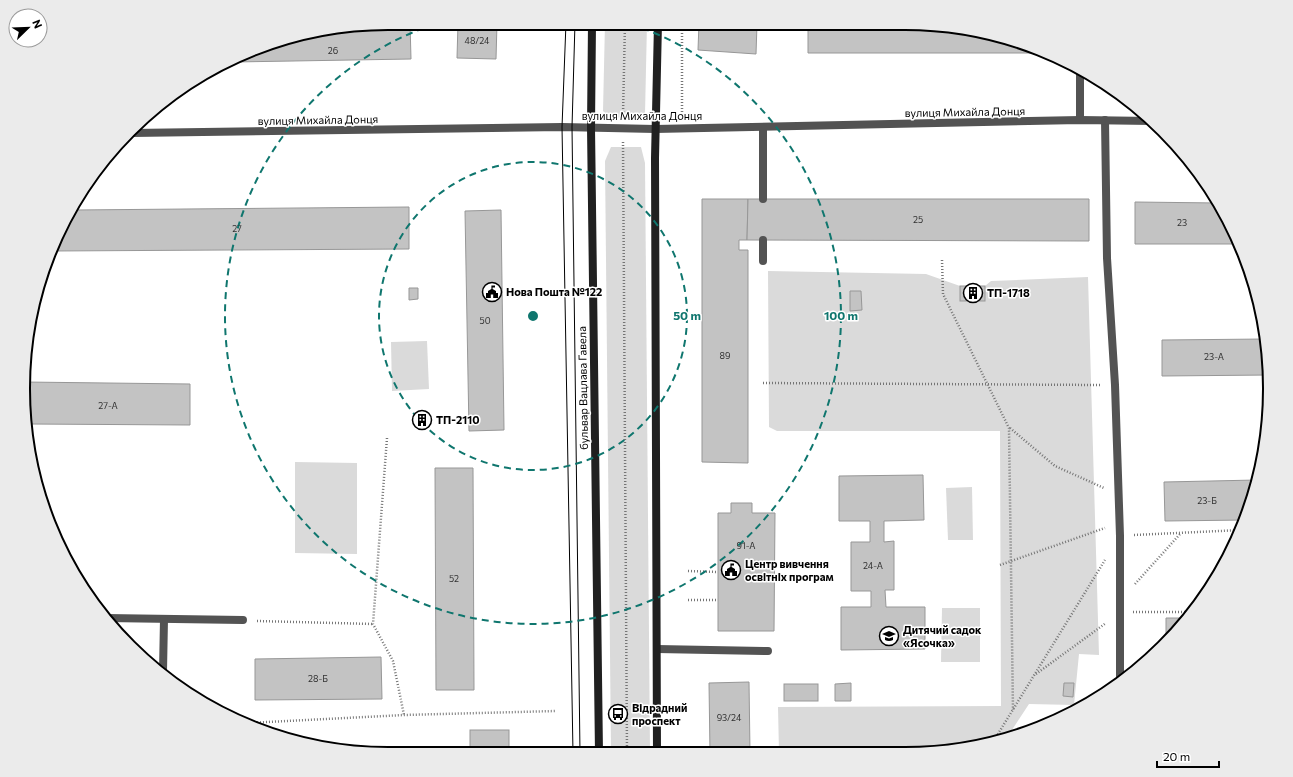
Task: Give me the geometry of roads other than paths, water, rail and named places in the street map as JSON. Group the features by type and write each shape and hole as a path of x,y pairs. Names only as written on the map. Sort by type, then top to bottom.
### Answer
{"main road":[{"name":"бульвар Вацлава Гавела","path":"592,30 590,127 599,747"},
{"path":"658,30 655,129 658,747"}],"street":[{"path":"1080,76 1080,120"},
{"name":"вулиця Михайла Донця","path":"137,133 590,127 655,129 1080,120 1143,121"},
{"path":"1105,120 1106,258 1115,385 1120,522 1120,675"},
{"path":"763,127 763,199"},
{"path":"763,240 763,261"},
{"path":"113,618 243,620"},
{"path":"163,667 164,619"},
{"path":"657,649 768,651"}],"tram line":[{"path":"566,30 562,127 573,747"},
{"path":"575,30 572,127 580,747"}],"place":[{"name":"Нова Пошта №122","path":"492,292"},
{"name":"ТП-1718","path":"973,293"},
{"name":"ТП-2110","path":"422,420"},
{"name":"Центр вивчення освітніх програм","path":"731,570"},
{"name":"Дитячий садок «Ясочка»","path":"889,636"},
{"name":"Відрадний проспект","path":"618,714"}]}
